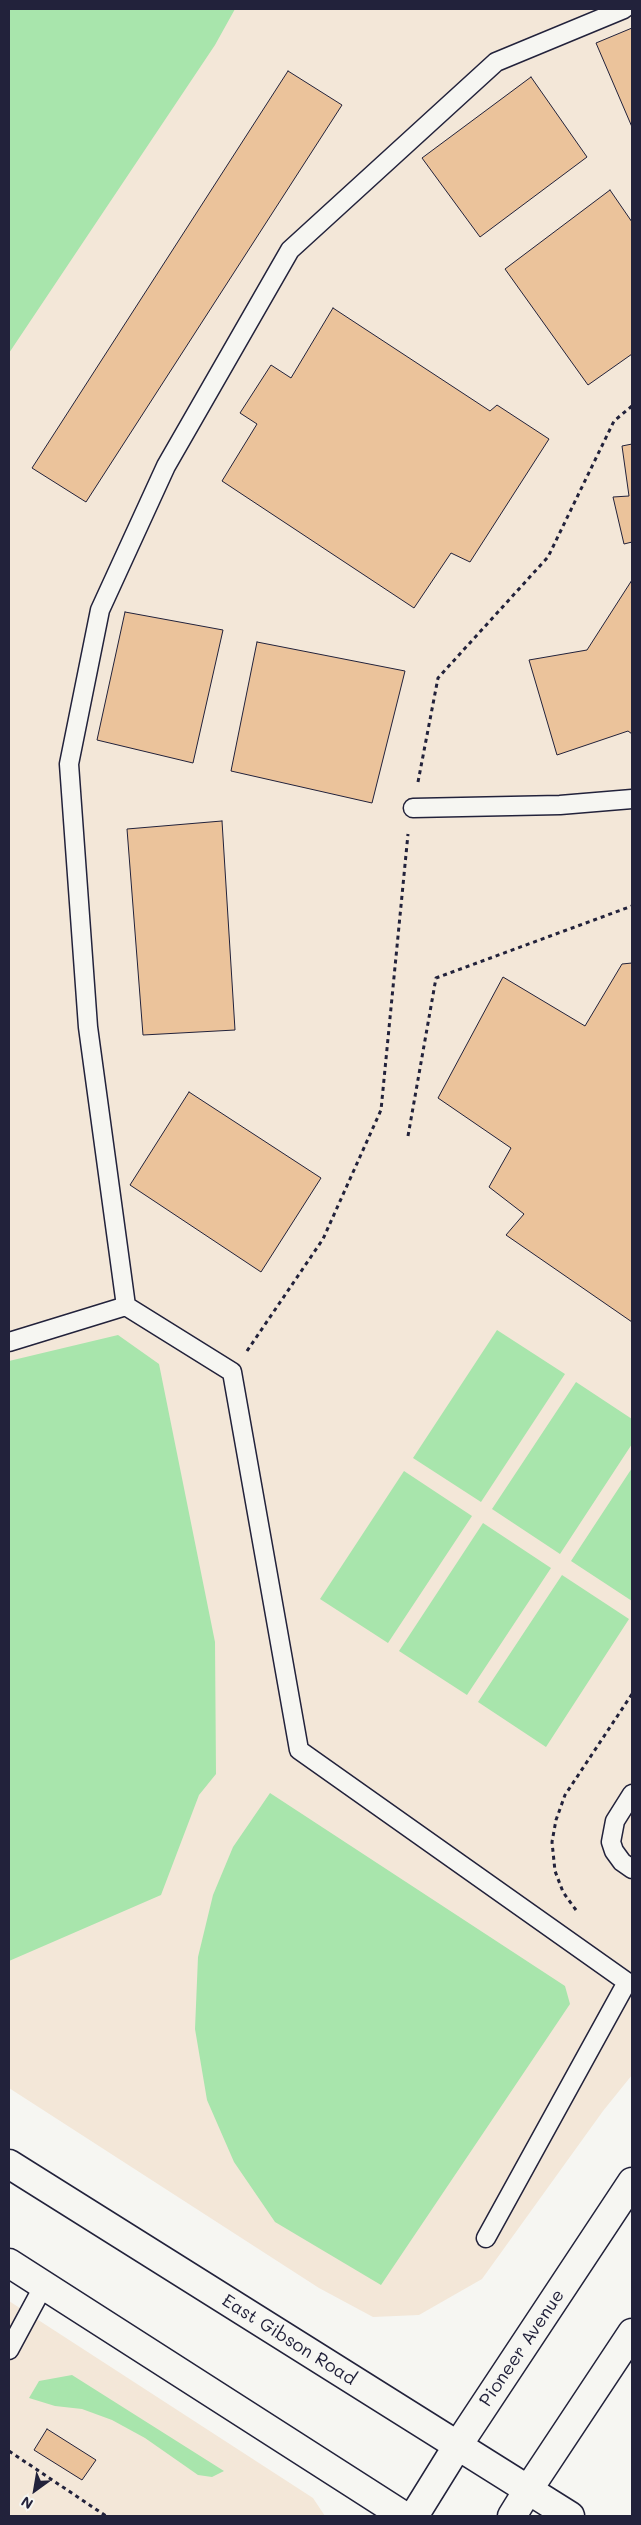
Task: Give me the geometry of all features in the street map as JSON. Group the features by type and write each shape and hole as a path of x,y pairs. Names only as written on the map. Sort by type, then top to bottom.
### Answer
{"main road":[{"name":"East Gibson Road","path":"9,2164 570,2516"},
{"name":"Pioneer Avenue","path":"414,2516 458,2445 632,2182"},
{"path":"9,2263 404,2516"},
{"path":"512,2516 632,2333"}],"lane":[{"path":"126,1306 88,1027 69,764 100,610 166,466 290,250 496,62 624,9"},
{"path":"413,808 560,805 632,798"},
{"path":"9,1342 126,1306 232,1372 299,1750 627,1982 486,2238"},
{"path":"632,1794 612,1828 611,1842 614,1852 622,1862 632,1869"},
{"path":"9,2350 44,2285"}],"path":[{"path":"232,1372 323,1238 381,1110 406,840 438,678 548,558 614,421 632,406"},
{"path":"408,1136 436,978 632,906"},
{"path":"9,2451 106,2516"}],"shaded area":[{"path":"9,9 632,9 632,2075 603,2111 482,2279 419,2315 373,2317 319,2288 9,2088"},
{"path":"9,2301 313,2498 325,2516 9,2516"}],"green space":[{"path":"9,9 235,9 215,45 9,353"},
{"path":"497,1330 565,1374 481,1502 413,1458"},
{"path":"118,1335 159,1364 215,1642 216,1774 199,1795 161,1895 9,1961 9,1361"},
{"path":"576,1382 632,1419 632,1444 560,1554 492,1509"},
{"path":"632,1468 632,1601 571,1561"},
{"path":"404,1471 472,1516 388,1643 320,1599"},
{"path":"483,1523 551,1568 467,1695 399,1651"},
{"path":"562,1575 629,1619 546,1747 478,1702"},
{"path":"270,1793 565,1986 570,2004 381,2285 275,2222 234,2162 207,2100 195,2029 198,1957 213,1895 233,1847"},
{"path":"72,2375 224,2471 212,2477 198,2475 145,2438 112,2420 82,2409 55,2406 29,2398 39,2381"}],"building":[{"path":"632,28 632,127 596,43"},
{"path":"288,71 342,105 86,502 32,468"},
{"path":"531,77 587,157 480,237 422,158"},
{"path":"610,190 632,222 632,354 588,385 505,269"},
{"path":"333,308 490,411 497,405 549,439 470,562 451,553 414,608 222,481 257,424 240,413 271,365 291,378"},
{"path":"632,444 632,542 624,544 613,497 629,496 622,446"},
{"path":"632,580 632,734 628,731 557,755 529,660 587,650"},
{"path":"125,612 223,630 193,763 97,740"},
{"path":"257,642 405,671 372,803 231,771"},
{"path":"222,821 235,1030 143,1035 127,829"},
{"path":"632,963 632,1322 506,1235 524,1214 489,1187 511,1148 438,1098 503,977 585,1026 622,964"},
{"path":"189,1092 321,1178 261,1272 130,1185"},
{"path":"47,2429 96,2460 82,2480 34,2450"}]}
